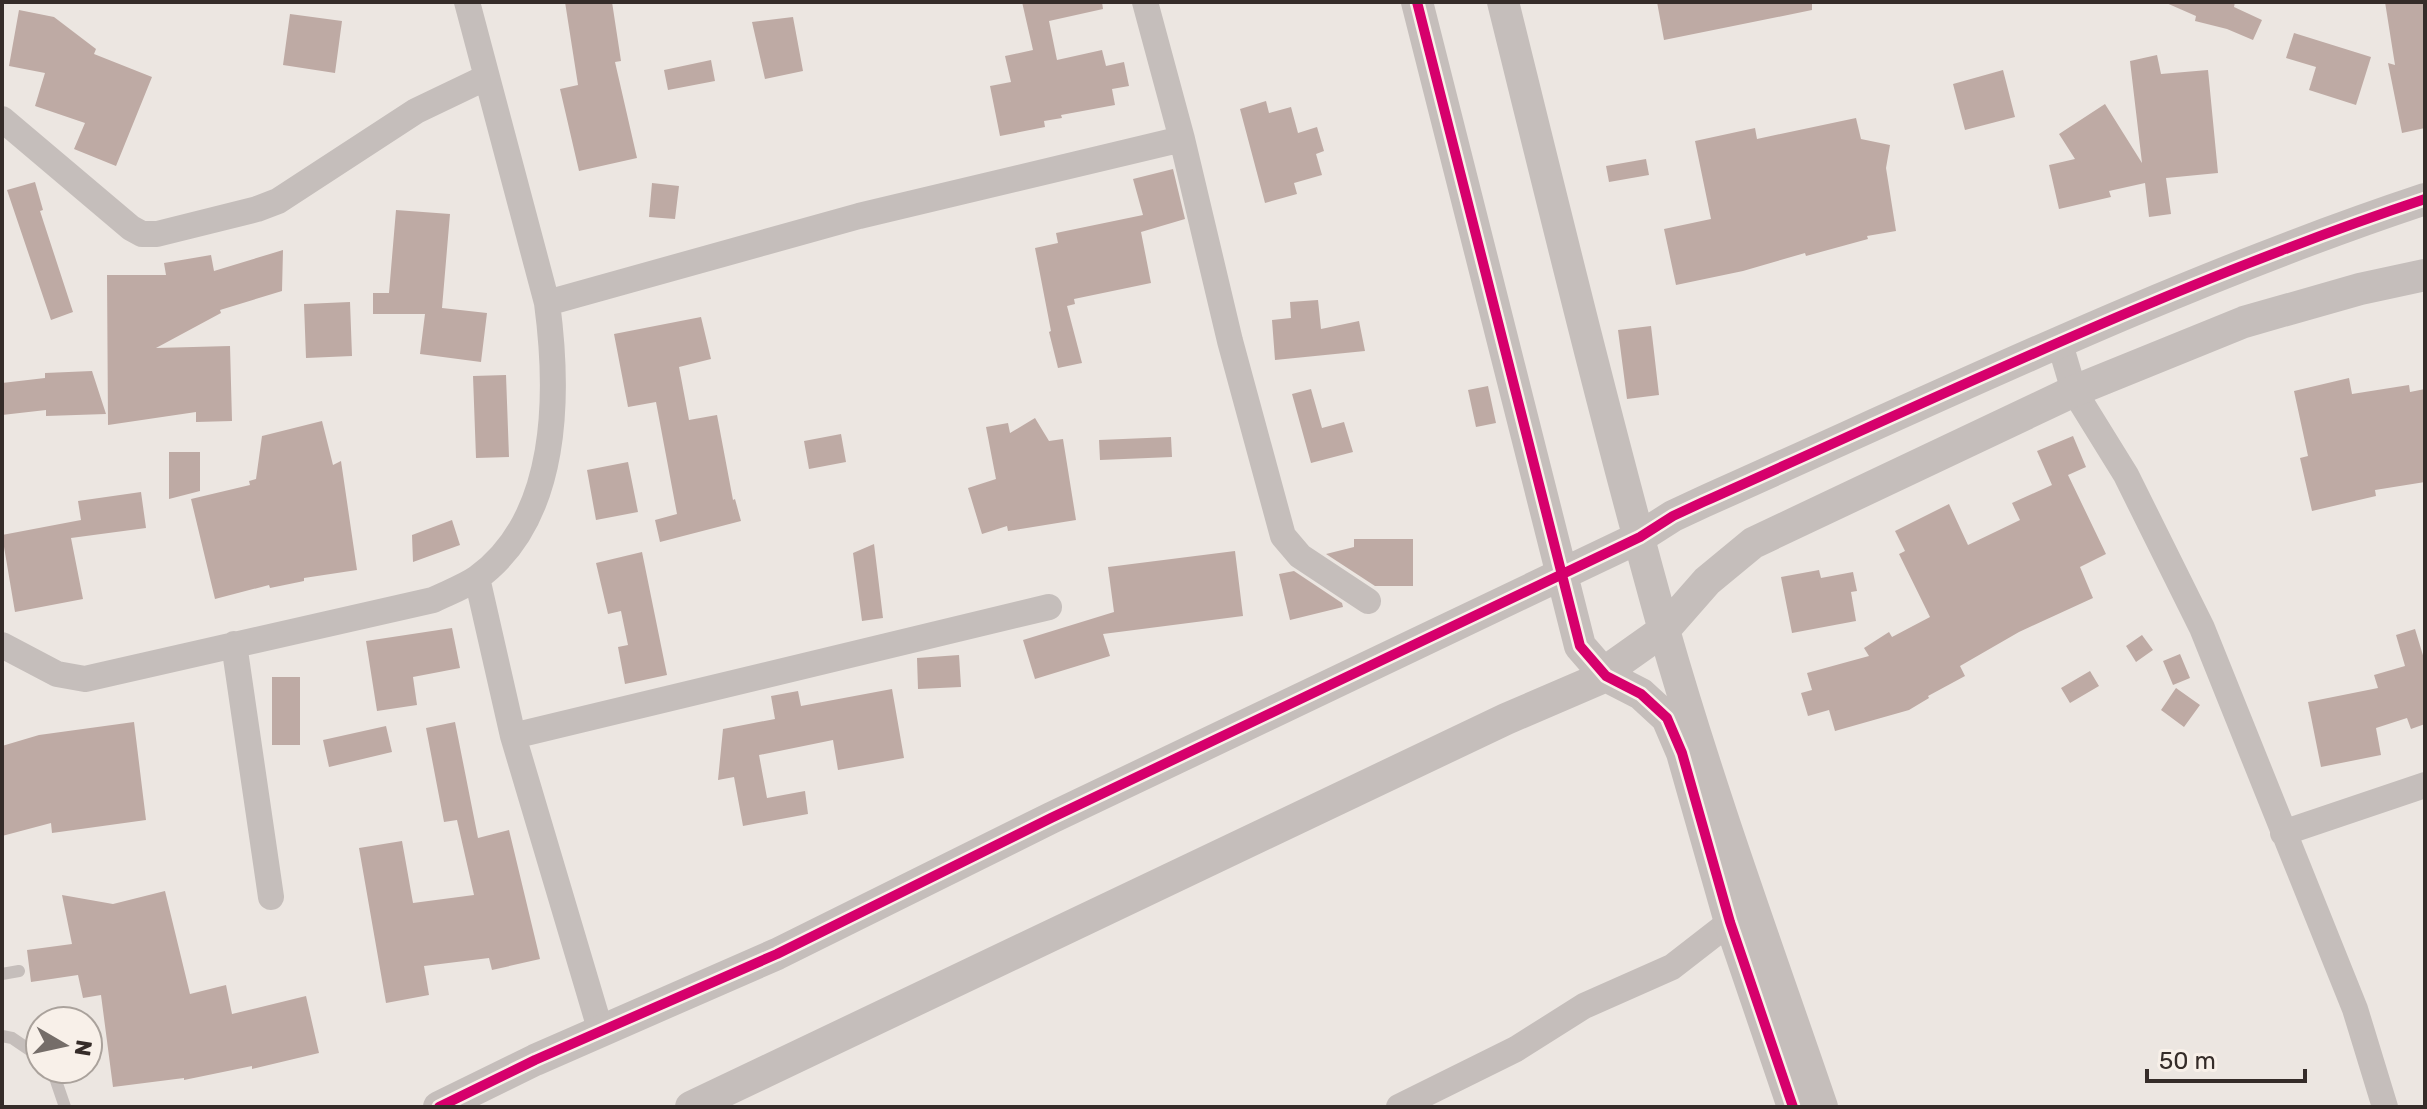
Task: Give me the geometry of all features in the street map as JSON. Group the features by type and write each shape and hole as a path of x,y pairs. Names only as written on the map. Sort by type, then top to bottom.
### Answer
{"street":[{"path":"2,645 57,674 85,679 433,600 477,578 510,544 522,525 545,466 554,406 552,339 547,303 467,2"},
{"path":"1145,2 1182,139 1230,341 1283,536 1300,556 1368,601"},
{"path":"1417,2 1580,646 1606,676 1641,694 1667,718 1682,753 1730,922 1793,1107"},
{"path":"1503,2 1664,630 1701,751 1822,1107"},
{"path":"2,119 131,228 142,234 157,234 278,201 416,111 487,77"},
{"path":"547,303 859,216 1182,139"},
{"path":"439,1107 535,1060 777,954 1051,818 1640,537 1703,502 2060,344 2342,226 2425,199"},
{"path":"691,1107 1492,726 1606,676 1616,664 1664,630 1707,581 1753,543 2074,391 2244,322 2360,289 2425,275"},
{"path":"2060,344 2074,391 2126,475 2202,628 2355,1009 2385,1107"},
{"path":"477,578 513,736 601,1032"},
{"path":"513,736 1049,607"},
{"path":"234,644 271,897"},
{"path":"2283,833 2425,785"},
{"path":"1399,1107 1516,1049 1584,1006 1672,967 1730,922"}],"lane":[{"path":"2,974 19,971"},
{"path":"2,1036 24,1046"},
{"path":"57,1085 65,1107"}],"building":[{"path":"565,2 612,2 621,61 615,62 637,158 579,171 560,89 578,85"},
{"path":"1022,2 1102,2 1103,9 1049,21 1057,60 1102,50 1106,66 1124,62 1129,86 1112,89 1115,105 1061,115 1062,118 1044,121 1045,127 1000,136 990,86 1011,82 1005,56 1033,50"},
{"path":"1657,2 1812,2 1812,10 1664,40"},
{"path":"2164,2 2235,2 2234,7 2262,20 2253,40 2195,21 2196,16"},
{"path":"2385,2 2425,2 2425,128 2402,133 2388,63 2395,65"},
{"path":"19,10 54,17 96,49 94,54 152,77 116,166 74,149 85,123 35,106 45,73 9,66"},
{"path":"290,14 342,21 335,73 283,65"},
{"path":"793,17 803,71 765,79 752,22"},
{"path":"2294,33 2371,57 2356,105 2309,90 2316,67 2286,58"},
{"path":"2157,55 2161,74 2208,70 2218,173 2166,178 2171,214 2149,217 2145,183 2109,191 2111,197 2059,209 2049,165 2075,159 2059,134 2105,104 2142,163 2130,61"},
{"path":"711,60 715,81 668,90 664,70"},
{"path":"2003,70 2015,117 1965,130 1953,84"},
{"path":"1266,101 1269,113 1291,107 1298,133 1317,127 1324,151 1316,154 1322,175 1294,183 1297,194 1265,203 1240,109"},
{"path":"1856,118 1861,139 1890,145 1886,168 1896,231 1867,236 1868,239 1806,256 1805,253 1743,271 1676,285 1664,229 1711,219 1695,141 1755,128 1757,139"},
{"path":"1646,159 1649,175 1609,182 1606,166"},
{"path":"1173,169 1185,219 1141,232 1151,283 1074,299 1075,304 1067,306 1082,363 1058,368 1035,248 1058,243 1056,233 1143,215 1133,179"},
{"path":"35,182 43,210 40,211 73,312 51,320 7,190"},
{"path":"652,183 679,186 675,219 649,217"},
{"path":"396,210 450,214 442,308 487,313 481,362 420,354 425,314 373,314 373,293 389,293"},
{"path":"283,250 282,291 220,310 221,313 156,348 230,346 232,421 196,422 196,412 108,425 107,275 166,275 164,263 211,255 214,271"},
{"path":"1318,300 1321,329 1359,321 1365,351 1275,360 1272,320 1291,318 1290,302"},
{"path":"350,302 352,356 306,358 304,304"},
{"path":"701,317 711,359 679,367 689,420 717,415 733,500 741,521 660,542 655,520 677,514 656,402 628,407 614,334"},
{"path":"1651,326 1659,395 1627,399 1618,330"},
{"path":"92,371 106,414 46,416 46,410 2,415 2,383 45,378 45,373"},
{"path":"506,375 509,457 476,458 473,376"},
{"path":"2349,378 2352,394 2409,385 2410,392 2425,389 2425,482 2375,490 2376,496 2312,511 2300,458 2308,456 2294,391"},
{"path":"1488,386 1496,423 1476,427 1468,390"},
{"path":"1311,389 1322,428 1344,422 1353,452 1311,463 1292,394"},
{"path":"1035,418 1049,441 1063,439 1076,520 1008,531 1007,526 982,534 968,488 996,479 986,427 1008,423 1010,433"},
{"path":"322,421 333,465 341,461 357,570 304,578 304,581 270,588 269,585 215,599 191,499 250,485 249,481 256,479 262,436"},
{"path":"841,434 846,462 809,469 804,441"},
{"path":"2073,436 2086,467 2068,475 2106,554 2080,567 2093,598 2019,632 1960,666 1965,676 1909,710 1835,731 1829,710 1808,716 1801,693 1812,690 1807,673 1869,656 1864,648 1889,632 1892,637 1930,617 1899,554 1905,551 1895,531 1949,504 1968,545 2020,520 2012,503 2052,485 2037,451"},
{"path":"1171,437 1172,457 1100,460 1099,440"},
{"path":"169,452 200,452 200,491 169,499"},
{"path":"628,462 638,512 596,520 587,470"},
{"path":"141,492 146,528 71,538 83,599 15,612 2,535 81,520 78,501"},
{"path":"452,520 460,545 413,562 412,535"},
{"path":"1354,539 1413,539 1413,586 1375,586 1326,554 1354,547"},
{"path":"874,544 883,618 862,621 853,553"},
{"path":"1235,551 1243,616 1103,634 1110,656 1035,679 1023,640 1114,612 1108,567"},
{"path":"642,552 667,675 625,684 618,647 628,645 621,611 608,614 596,563"},
{"path":"1819,570 1821,578 1853,572 1857,591 1851,592 1856,621 1792,633 1781,577"},
{"path":"1294,571 1342,603 1343,607 1290,620 1279,574"},
{"path":"452,628 460,668 413,677 417,705 377,711 366,641"},
{"path":"2415,629 2425,662 2425,724 2411,729 2407,718 2376,728 2381,755 2321,767 2308,702 2378,688 2374,675 2405,666 2396,635"},
{"path":"2142,635 2153,650 2136,662 2126,646"},
{"path":"2180,654 2190,678 2173,685 2163,661"},
{"path":"959,655 961,687 918,689 917,658"},
{"path":"2090,671 2099,686 2070,703 2061,688"},
{"path":"272,677 300,677 300,745 272,745"},
{"path":"2176,688 2200,705 2184,727 2161,710"},
{"path":"892,689 904,758 838,770 833,740 759,755 767,798 805,791 808,814 743,826 734,777 718,780 723,729 775,719 771,696 798,691 801,706"},
{"path":"134,722 146,820 52,833 51,823 2,836 2,746 39,735"},
{"path":"455,722 478,838 509,830 540,959 492,970 489,958 424,966 429,995 386,1003 359,848 402,841 413,903 474,895 457,820 444,822 426,728"},
{"path":"386,726 392,752 329,767 323,740"},
{"path":"165,891 190,994 226,985 232,1014 306,996 319,1053 252,1069 252,1066 184,1080 113,1087 101,995 83,998 78,975 31,982 27,950 72,944 62,895 113,904"}],"cycle path":[{"path":"1417,2 1580,646 1606,676 1641,694 1667,718 1682,753 1730,922 1793,1107"},
{"path":"439,1107 535,1060 777,954 1051,818 1640,537 1703,502 2151,303 2333,231 2425,199"}]}
